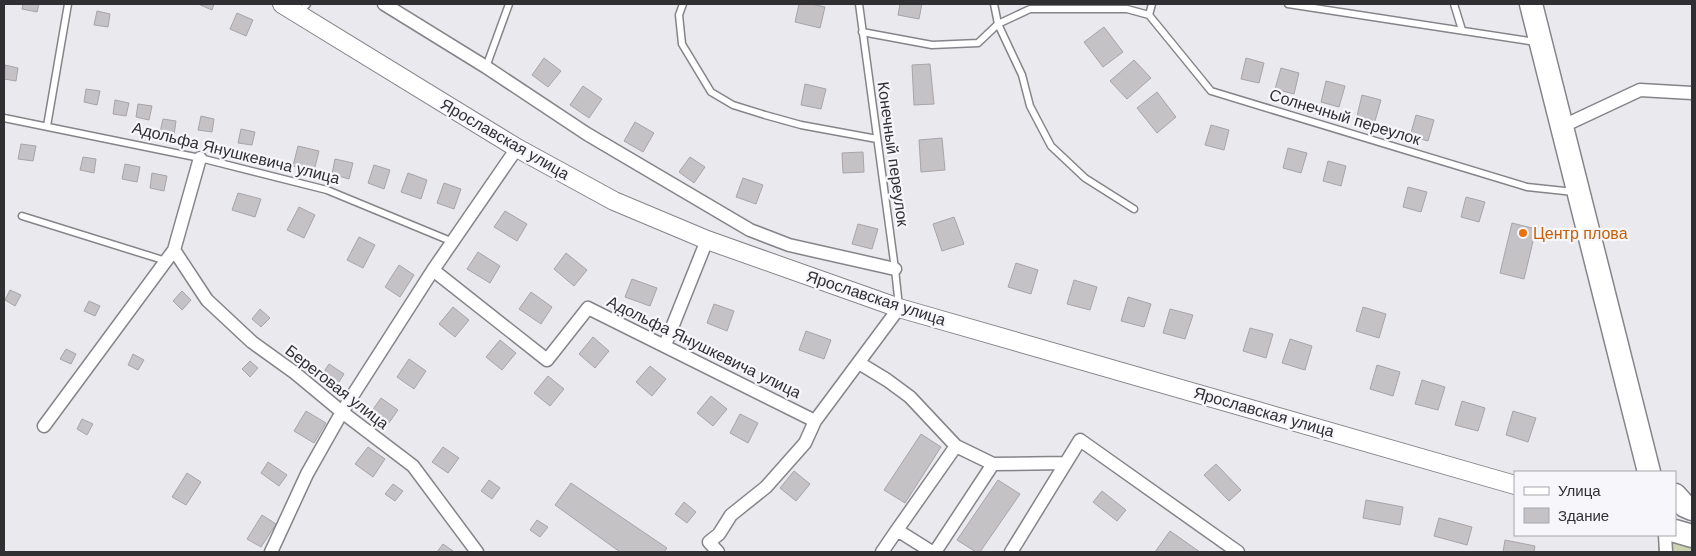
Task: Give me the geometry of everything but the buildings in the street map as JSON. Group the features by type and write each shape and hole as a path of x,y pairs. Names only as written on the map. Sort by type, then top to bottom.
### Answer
{"highway":[{"path":"1531,4 1649,471"},
{"path":"1641,444 1656,471"},
{"path":"1676,496 1685,506 1692,510"},
{"path":"1676,531 1692,536"}],"main road":[{"name":"Ярославская улица","path":"282,4 303,9 517,148 614,201 707,240 899,308 1514,485"}],"street":[{"path":"384,4 486,66 587,134 750,230 789,246 895,270"},
{"path":"1561,127 1640,90 1692,93"},
{"path":"271,552 308,474 342,412 433,270 517,148"},
{"path":"44,426 174,250 200,158"},
{"path":"665,346 707,240"},
{"name":"Береговая улица","path":"174,250 207,300 252,342 295,373 342,412 413,466 477,552"},
{"name":"Адольфа Янушкевича улица","path":"433,270 547,360 588,308 815,421"},
{"path":"718,552 710,542 712,539 719,534 731,515 766,487 805,443 815,421 899,308"},
{"path":"859,363 910,397 956,446 993,464 1066,463"},
{"path":"1011,552 1080,440 1238,552"},
{"path":"882,552 956,446"},
{"path":"936,552 993,464"},
{"path":"897,530 932,552"},
{"path":"1665,536 1666,552"}],"lane":[{"path":"47,126 68,4"},
{"path":"486,66 509,4"},
{"path":"683,4 679,15 682,44 712,92 733,105 765,115 801,125 877,140"},
{"name":"Конечный переулок","path":"859,4 899,308"},
{"path":"994,4 998,24 1022,75 1030,106 1051,146 1085,178 1134,209"},
{"path":"862,32 932,45 978,43 998,24 1030,9 1127,9 1149,15 1152,4"},
{"path":"1288,4 1541,43"},
{"path":"1454,4 1462,30"},
{"name":"Солнечный переулок","path":"1149,15 1211,91 1527,187 1578,192"},
{"name":"Адольфа Янушкевича улица","path":"4,118 200,158 327,190 453,242"},
{"path":"22,216 166,261"}],"green space":[{"path":"1658,536 1692,545 1692,552 1658,552"}],"place":[{"name":"Центр плова","path":"1523,233"}]}
